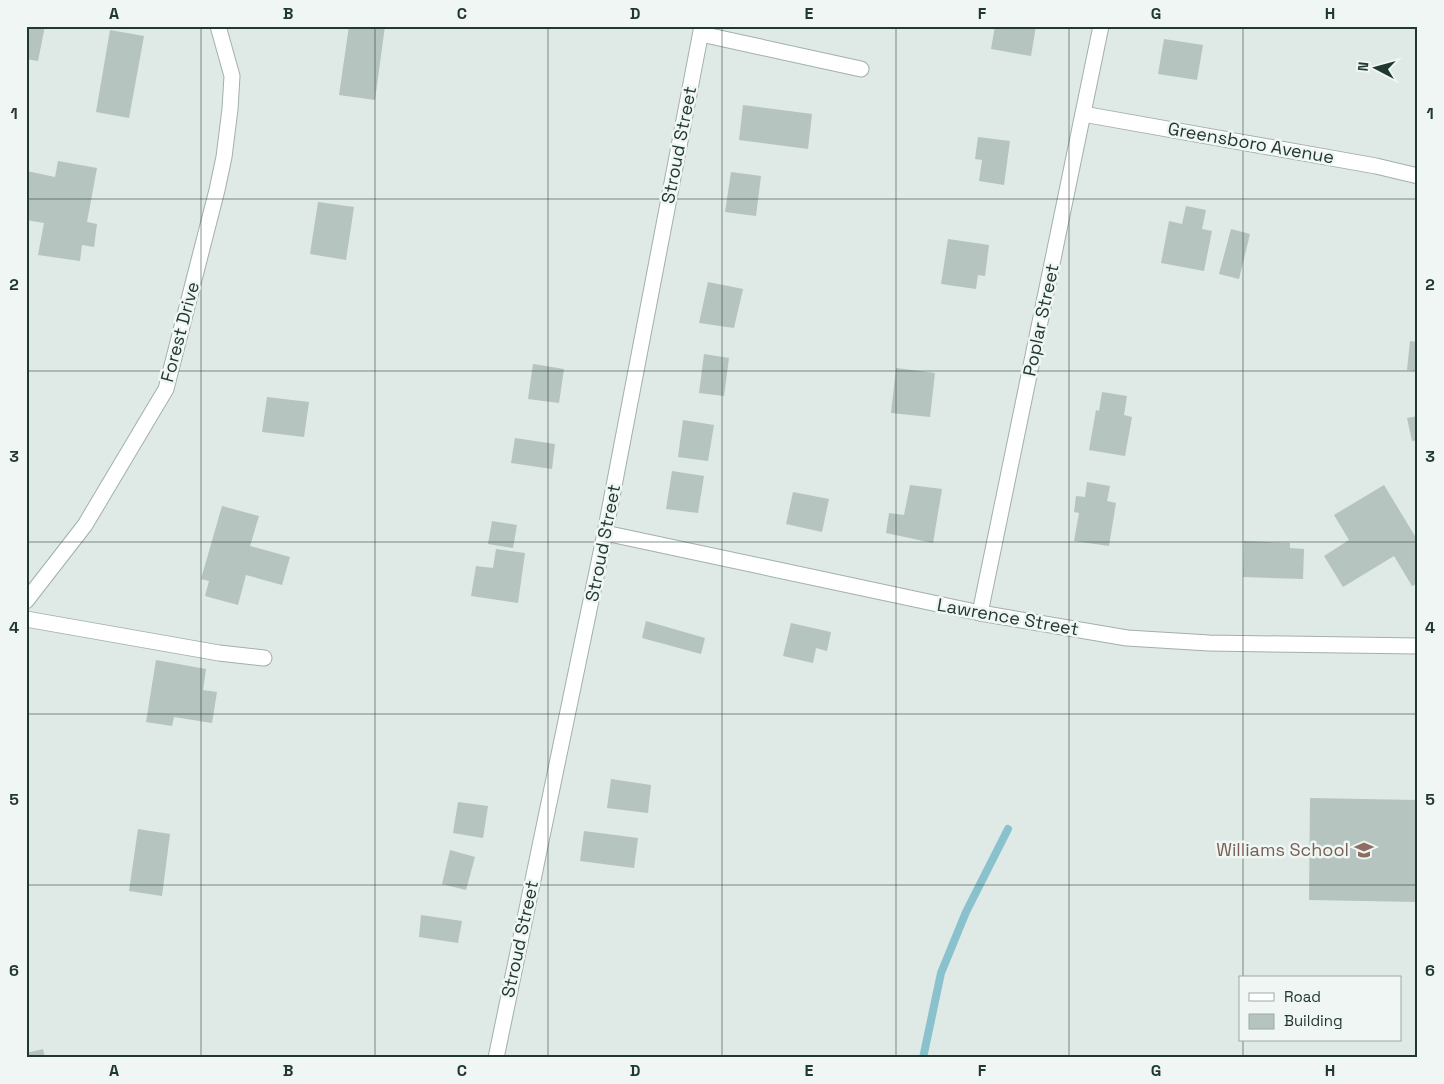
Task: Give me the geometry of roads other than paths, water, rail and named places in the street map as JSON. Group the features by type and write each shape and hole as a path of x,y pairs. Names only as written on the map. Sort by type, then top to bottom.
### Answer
{"street":[{"name":"Forest Drive","path":"26,602 85,525 166,389 224,157 232,76 218,26"},
{"name":"Poplar Street","path":"980,613 1101,26"},
{"path":"702,30 861,69"},
{"name":"Stroud Street","path":"496,1058 605,533 702,30"},
{"name":"Greensboro Avenue","path":"1083,114 1376,166 1418,176"},
{"name":"Lawrence Street","path":"605,533 980,613 1127,638 1209,643 1418,646"},
{"path":"26,619 219,653 264,658"}],"waterway":[{"path":"923,1058 941,973 966,912 1008,829"}],"place":[{"name":"Williams School","path":"1364,850"}]}
